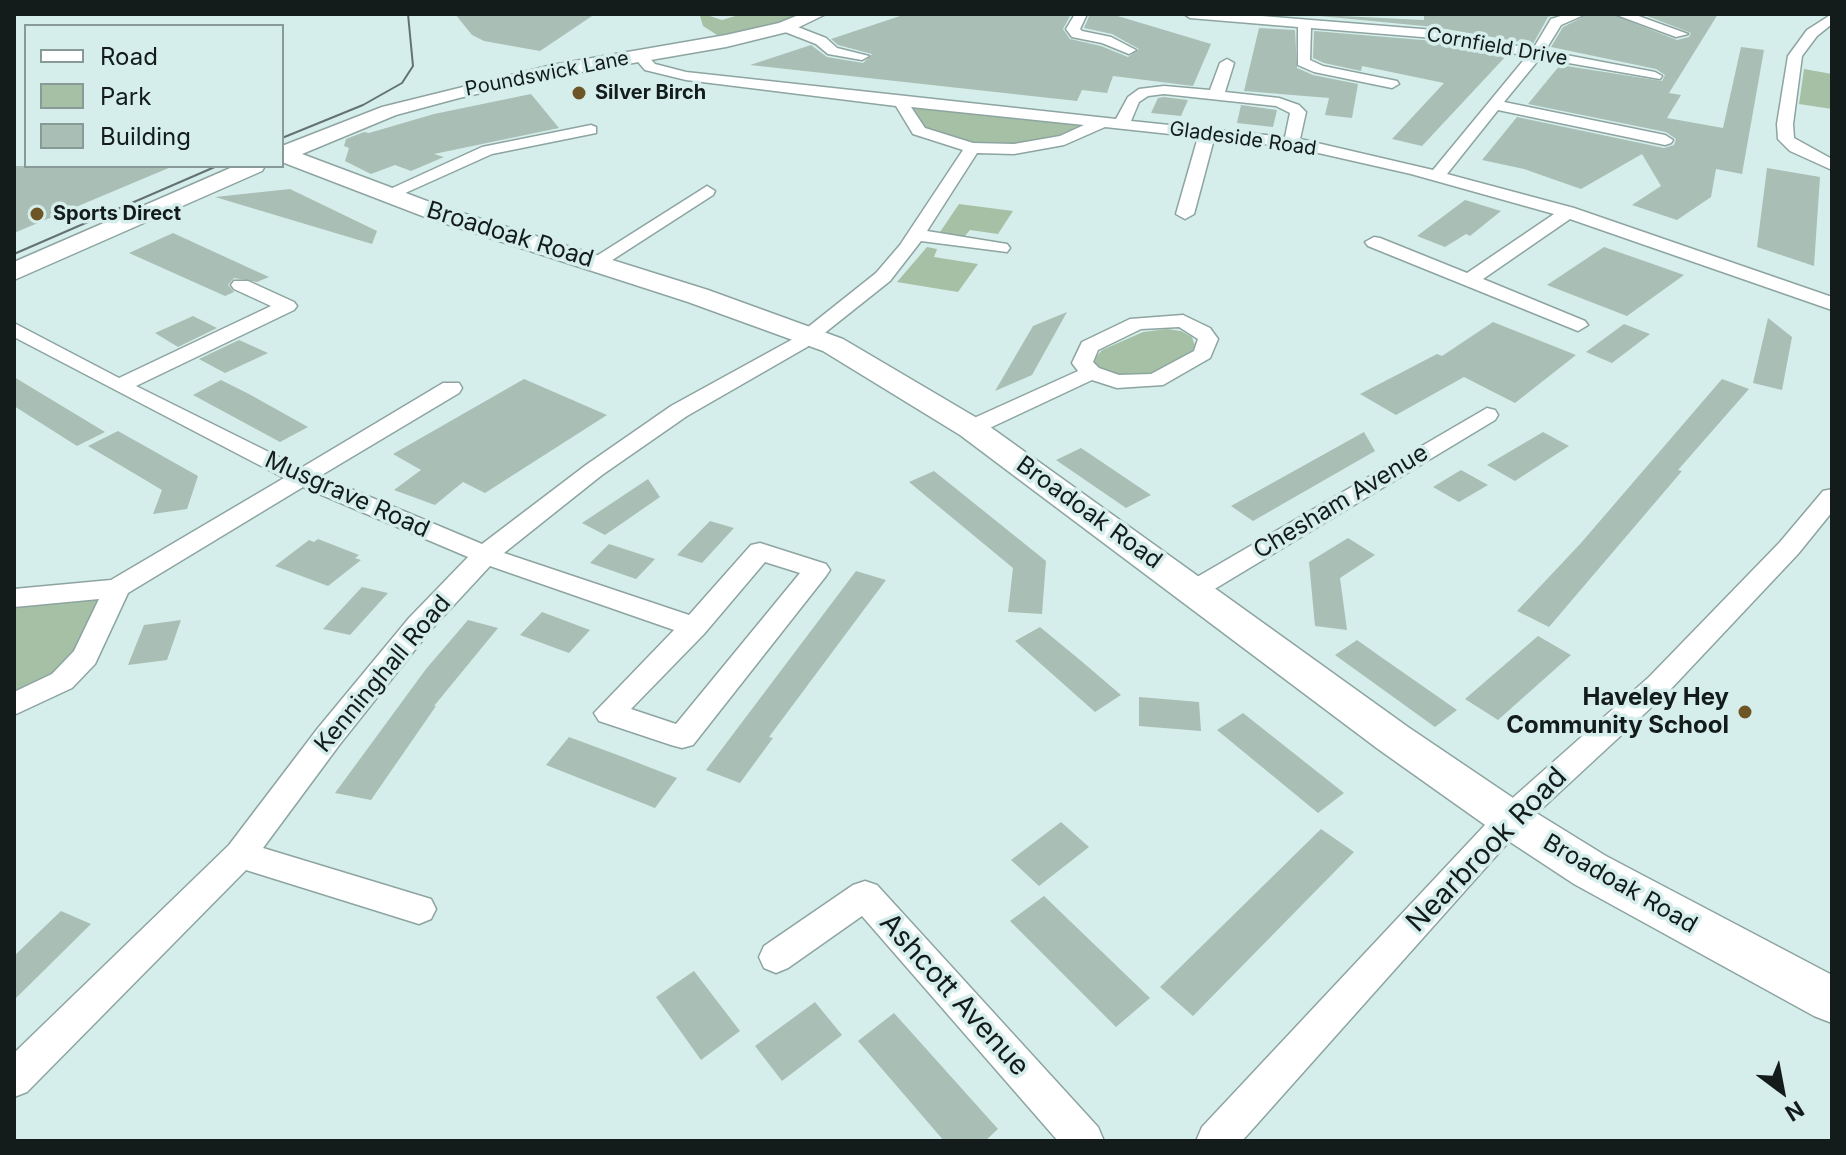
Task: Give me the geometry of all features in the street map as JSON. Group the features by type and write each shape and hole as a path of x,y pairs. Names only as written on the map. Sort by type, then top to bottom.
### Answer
{"street":[{"name":"Poundswick Lane","path":"284,153 389,111 455,93 785,27 817,14"},
{"path":"1081,14 1073,29 1077,34 1106,40 1129,50"},
{"name":"Cornfield Drive","path":"1190,14 1282,18 1305,23 1434,34 1536,54 1610,73 1655,76"},
{"path":"1437,176 1536,54 1556,22 1580,14"},
{"path":"1620,14 1681,34"},
{"path":"1832,18 1812,33 1795,56 1787,104 1786,139 1796,148 1832,165"},
{"path":"1305,23 1303,62 1362,82 1392,84"},
{"path":"1633,29 1651,24"},
{"path":"785,27 821,41 833,51 862,56"},
{"path":"1812,33 1832,38"},
{"name":"Gladeside Road","path":"640,56 650,67 664,72 902,102 1292,142 1437,176 1568,212 1832,304"},
{"path":"1216,95 1227,63"},
{"path":"1122,123 1133,100 1144,92 1164,90 1279,102 1298,112 1292,142"},
{"path":"902,102 905,112 919,131 972,148 1014,149 1064,140 1104,122"},
{"path":"1495,105 1620,136 1665,140"},
{"path":"386,195 488,150 591,130"},
{"path":"1185,214 1207,134"},
{"name":"Kenninghall Road","path":"14,1079 240,855 419,625 485,555 594,470 679,411 809,335 883,277 916,235 972,148"},
{"name":"Broadoak Road","path":"284,155 386,195 596,262 833,345 971,428 1393,738 1510,819 1590,870 1832,1000"},
{"path":"14,272 249,168"},
{"path":"596,262 707,191"},
{"path":"1469,280 1568,212"},
{"path":"916,235 1001,248"},
{"path":"1374,242 1578,325"},
{"path":"119,386 287,306 241,285"},
{"path":"971,428 1091,373 1117,382 1155,380 1203,354 1208,339 1203,332 1183,321 1137,323 1089,346 1082,363 1091,373"},
{"name":"Musgrave Road","path":"14,329 119,386 301,477 485,555 694,627"},
{"path":"14,598 117,588 451,388"},
{"name":"Chesham Avenue","path":"1194,590 1487,415"},
{"name":"Nearbrook Road","path":"1216,1141 1510,819 1659,684 1789,548 1832,496"},
{"path":"760,551 817,570 682,737 609,713 694,627 760,551"},
{"path":"14,704 62,681 85,657 117,588"},
{"path":"240,855 419,909"},
{"name":"Ashcott Avenue","path":"776,957 865,895 1084,1141"}],"green space":[{"path":"742,14 806,14 741,34 717,35 703,26 700,16 722,20"},
{"path":"1804,69 1832,74 1832,109 1799,104"},
{"path":"902,102 1104,122 1064,140 972,148 919,131"},
{"path":"959,204 1013,211 998,234 970,230 963,238 938,235"},
{"path":"927,247 937,249 934,257 978,264 958,292 897,282"},
{"path":"1167,329 1192,337 1195,346 1192,356 1140,378 1118,378 1095,367 1095,358 1102,350 1143,332"},
{"path":"117,588 85,657 14,704 14,598"}],"building":[{"path":"455,14 595,14 540,51 484,41 472,35"},
{"path":"906,14 1071,14 1063,29 1070,39 1101,46 1128,57 1139,49 1112,34 1084,28 1090,14 1111,14 1211,44 1193,86 1113,76 1107,93 1082,90 1077,101 750,65 811,45 827,57 863,63 872,54 838,45 831,39"},
{"path":"1299,14 1424,20 1424,14 1557,14 1548,17 1533,44 1434,27"},
{"path":"1589,14 1611,14 1677,40 1689,37 1691,33 1642,14 1718,14 1669,93 1681,95 1667,118 1723,128 1741,47 1764,50 1742,174 1716,169 1711,197 1677,220 1632,205 1661,186 1642,154 1581,189 1524,169 1482,160 1517,117 1664,148 1674,145 1676,139 1666,132 1528,104 1560,65 1662,81 1665,75 1656,69 1551,47 1563,27"},
{"path":"1259,28 1295,30 1297,68 1313,75 1358,84 1352,118 1325,115 1329,98 1244,91"},
{"path":"1314,31 1434,41 1507,55 1422,146 1392,139 1444,83 1362,66 1361,71 1324,63 1313,58"},
{"path":"531,94 559,128 434,154 444,157 411,171 395,165 371,174 345,161 349,148 344,146 346,139 364,132"},
{"path":"1158,98 1188,100 1181,116 1151,113"},
{"path":"1241,105 1277,110 1273,127 1237,123"},
{"path":"14,166 169,168 14,233"},
{"path":"1767,168 1820,177 1814,266 1757,247"},
{"path":"290,189 377,231 372,244 215,197"},
{"path":"1465,200 1501,211 1470,236 1466,234 1445,247 1417,236"},
{"path":"173,233 269,277 257,282 234,278 228,285 234,292 225,296 129,253"},
{"path":"1604,247 1684,275 1627,316 1547,285"},
{"path":"1067,312 1032,375 995,391 1033,326"},
{"path":"193,316 217,328 178,347 155,333"},
{"path":"1768,318 1792,337 1782,390 1753,383"},
{"path":"1493,322 1576,355 1515,403 1464,377 1396,415 1360,394 1437,354 1442,356"},
{"path":"1624,324 1650,334 1612,363 1586,352"},
{"path":"239,340 268,353 225,373 199,359"},
{"path":"14,377 105,432 77,446 14,406"},
{"path":"524,379 607,415 485,493 463,482 435,505 394,490 421,470 393,454"},
{"path":"1722,379 1749,389 1549,627 1517,611 1581,543"},
{"path":"221,380 308,427 280,442 193,395"},
{"path":"118,431 198,476 187,509 153,514 162,490 88,446"},
{"path":"1364,432 1375,451 1253,521 1231,506"},
{"path":"1543,432 1569,446 1515,481 1487,465"},
{"path":"1081,448 1151,495 1126,508 1056,460"},
{"path":"1461,470 1488,485 1459,502 1433,487"},
{"path":"934,471 1046,561 1042,614 1008,612 1013,568 909,482"},
{"path":"648,479 660,497 605,535 582,523"},
{"path":"710,521 734,528 702,563 677,555"},
{"path":"1348,538 1375,555 1340,578 1347,630 1315,626 1309,562"},
{"path":"318,539 359,555 355,558 361,560 328,586 275,566 309,540 314,542"},
{"path":"609,544 655,559 636,579 590,563"},
{"path":"856,571 886,580 769,737 773,738 740,783 706,770"},
{"path":"362,587 388,593 350,635 323,629"},
{"path":"542,612 590,630 569,653 520,635"},
{"path":"181,620 167,660 128,665 144,625"},
{"path":"468,620 498,628 434,706 371,800 335,793 426,669"},
{"path":"1040,627 1121,695 1095,712 1015,641"},
{"path":"1538,636 1571,655 1498,720 1465,699"},
{"path":"1357,640 1457,710 1435,727 1335,655"},
{"path":"1139,697 1199,702 1201,731 1139,726"},
{"path":"1243,713 1344,793 1318,813 1217,730"},
{"path":"569,737 677,778 655,808 546,765"},
{"path":"1061,822 1089,847 1039,886 1011,860"},
{"path":"1321,829 1354,852 1193,1016 1160,987"},
{"path":"1044,896 1150,998 1116,1027 1010,921"},
{"path":"61,911 91,924 14,1000 14,956"},
{"path":"694,971 740,1031 701,1060 656,997"},
{"path":"815,1002 842,1035 782,1081 755,1046"},
{"path":"894,1013 998,1129 985,1141 944,1141 858,1041"}],"tram line":[{"path":"284,137 363,105 402,83 413,66 408,14"},
{"path":"14,254 212,168"}],"place":[{"name":"Silver Birch","path":"579,93"},
{"name":"Sports Direct","path":"37,214"},
{"name":"Haveley Hey Community School","path":"1745,712"}]}
